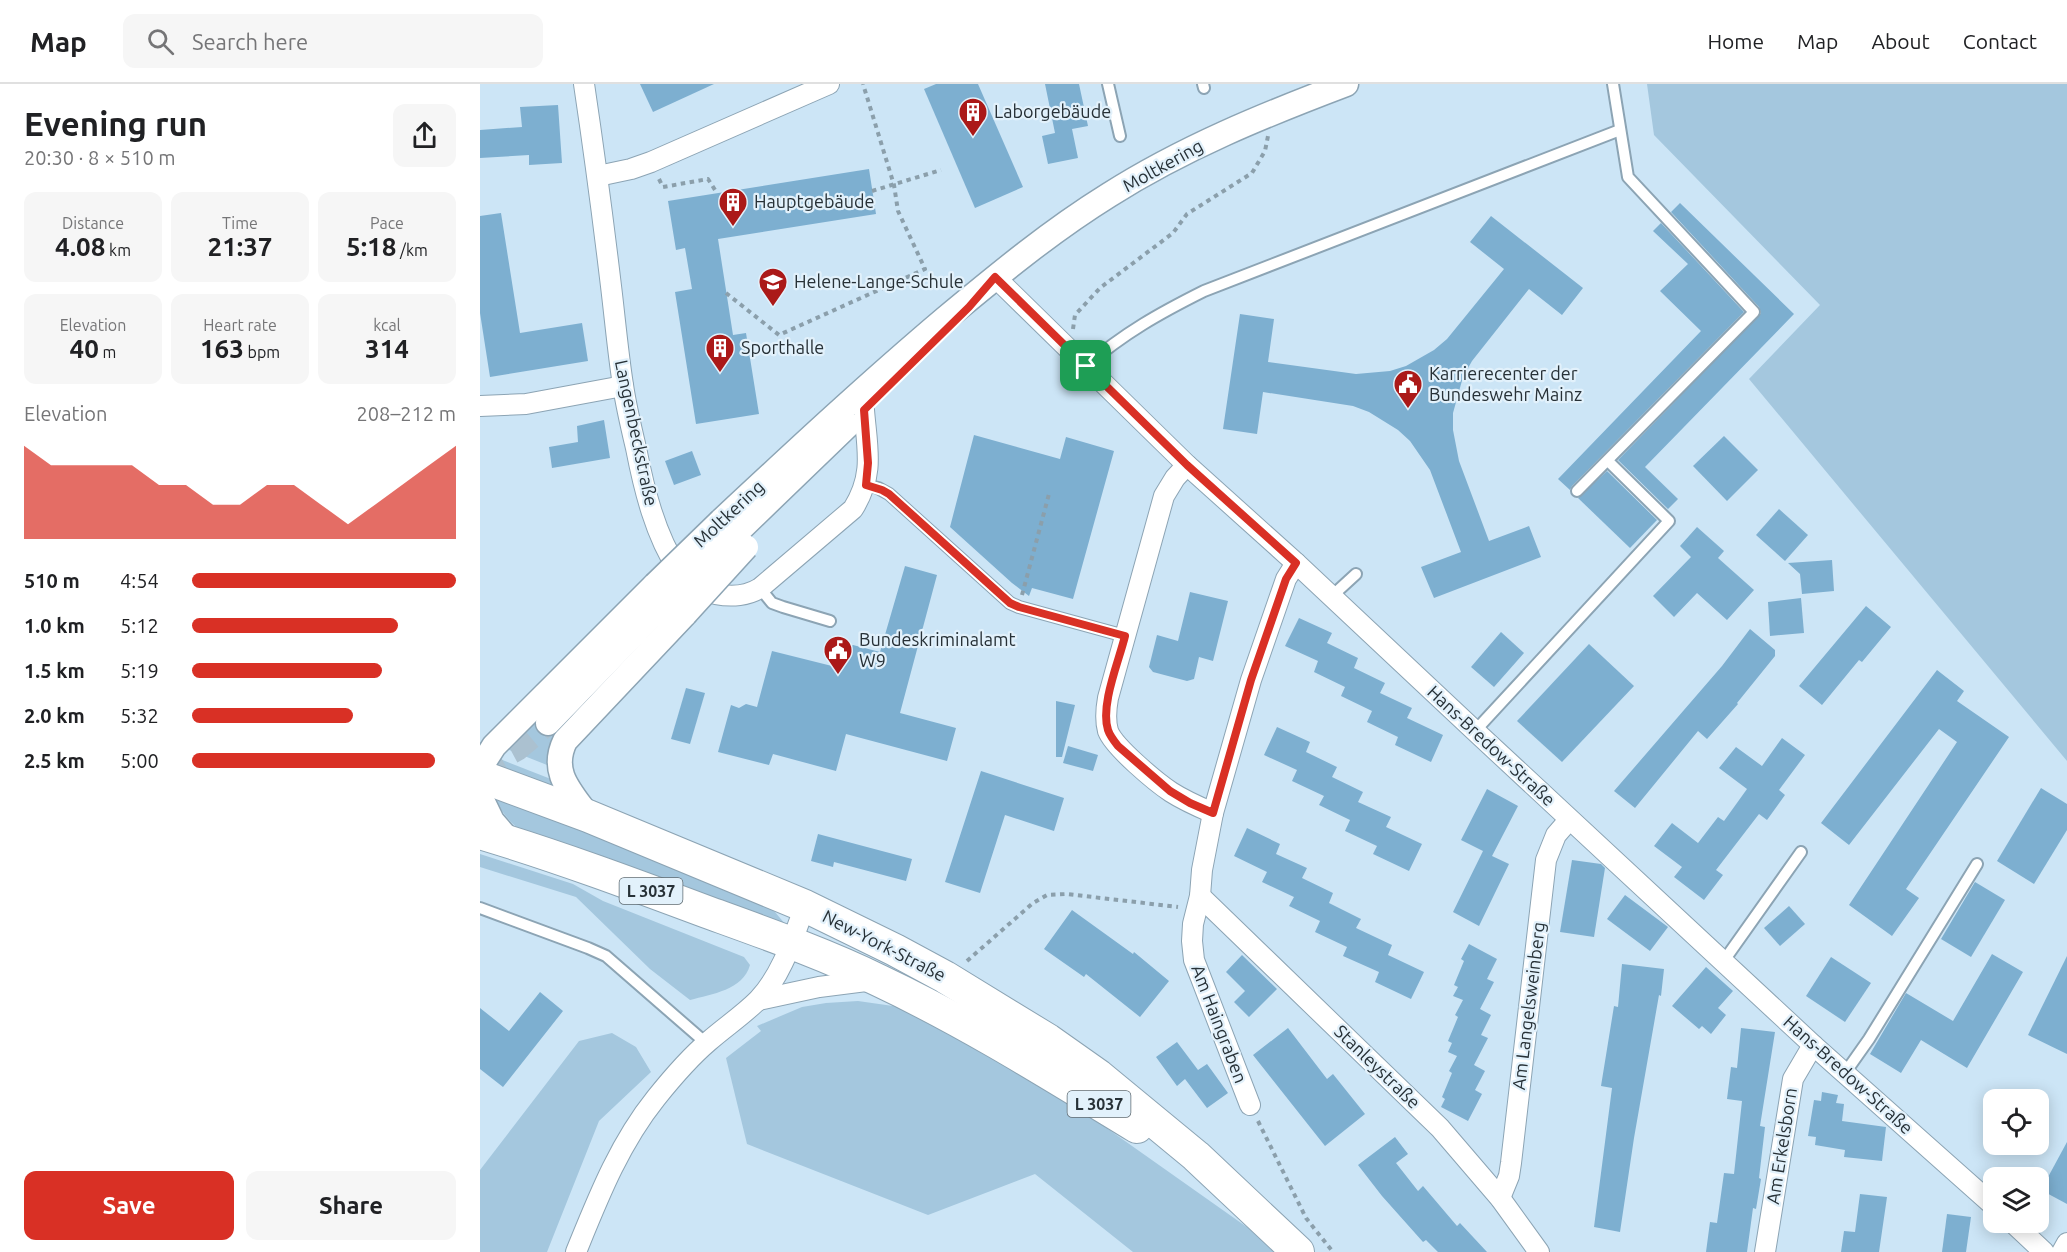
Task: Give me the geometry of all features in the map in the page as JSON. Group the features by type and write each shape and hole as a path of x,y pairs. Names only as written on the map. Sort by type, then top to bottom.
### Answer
{"main road":[{"name":"New-York-Straße","path":"480,776 588,816 805,906 945,977 1048,1040 1100,1076 1196,1156 1298,1252"},
{"name":"New-York-Straße","path":"480,833 629,883 791,944 878,980 952,1018 1051,1075 1143,1131 1240,1199"}],"street":[{"name":"Langenbeckstraße","path":"584,84 598,176 623,386 644,489 661,536 679,572 694,585 715,593 736,596 753,593 853,509 866,485 868,463 864,410"},
{"path":"598,176 651,162 829,84"},
{"name":"Moltkering","path":"734,534 875,378 995,277 1061,226 1111,194 1201,144 1346,84"},
{"name":"Moltkering","path":"548,723 734,534 969,307 995,277"},
{"name":"Hans-Bredow-Straße","path":"995,277 1187,465 1332,596 1813,1045 1983,1196"},
{"path":"480,405 526,404 623,386"},
{"path":"1187,465 1175,478 1164,496 1106,709 1107,729 1118,746 1170,791 1213,813"},
{"path":"588,816 562,775 558,760 565,741 670,599 734,534"},
{"name":"Am Haingraben","path":"1250,1105 1194,960 1192,941 1213,813 1251,680 1286,579 1296,563"},
{"name":"Moltkering","path":"480,768 494,746 670,599"},
{"path":"480,796 492,821 510,842"},
{"name":"Am Langelsweinberg","path":"1500,1198 1509,1176 1511,1163 1546,860 1556,835 1569,819"},
{"name":"Stanleystraße","path":"1198,902 1440,1128 1500,1198 1539,1252"},
{"path":"576,1252 612,1166 632,1131 679,1071 706,1043 759,999 782,965 805,906"},
{"path":"759,999 819,987 878,980"},
{"name":"Am Erkelsborn","path":"1765,1252 1793,1079 1813,1045"},
{"path":"2024,1233 2044,1252"},
{"path":"2062,1252 2067,1243"}],"lane":[{"path":"1108,84 1120,136"},
{"path":"1577,491 1754,312 1628,177 1613,84"},
{"path":"1086,366 1108,347 1158,314 1204,291 1620,130"},
{"path":"1475,731 1669,521 1608,461"},
{"path":"866,485 889,494 1010,603 1125,636"},
{"path":"1332,596 1356,574"},
{"path":"760,588 772,603 830,621"},
{"path":"1723,962 1801,852"},
{"path":"1845,1073 1869,1039 1977,864"},
{"path":"480,908 606,956 706,1043"}],"path":[{"path":"726,293 779,335 926,269 898,211 894,185 863,84"},
{"path":"1070,350 1075,315 1100,288 1173,233 1187,214 1251,173 1265,151 1274,112"},
{"path":"872,191 941,170"},
{"path":"663,187 708,179 717,193"},
{"path":"1019,607 1049,494"},
{"path":"961,967 1033,903 1047,895 1066,894 1198,902"},
{"path":"1250,1105 1306,1218 1333,1252"}],"shaded area":[{"path":"1647,84 2067,84 2067,761 1749,379 1820,305 1654,135"},
{"path":"539,715 560,734 552,767 507,749"},
{"path":"500,759 556,781 559,789 497,768"},
{"path":"496,796 751,898 775,912 785,924 521,831 503,812"},
{"path":"480,854 573,884 603,901 744,957 750,965 741,980 726,990 690,1000 650,969 576,897 480,867"},
{"path":"858,1001 907,1008 1005,1062 1091,1117 1251,1230 1274,1252 1133,1252 1035,1174 928,1215 747,1144 726,1058 761,1031 757,1026 802,1007"},
{"path":"612,1033 636,1047 651,1072 599,1121 547,1252 480,1252 480,1170 579,1041"}],"building":[{"path":"640,84 714,84 653,112"},
{"name":"Laborgebäude","path":"936,84 978,84 1023,187 975,208 924,89"},
{"path":"1045,84 1079,84 1088,126 1072,129 1078,158 1048,164 1042,136 1055,133"},
{"path":"558,105 562,163 529,165 529,155 480,158 480,130 522,127 520,107"},
{"path":"869,169 876,214 718,239 733,335 746,333 759,414 696,424 675,292 692,289 685,248 676,250 668,201"},
{"path":"1680,203 1794,314 1645,467 1678,499 1668,509 1618,460 1761,313 1759,307 1671,212"},
{"path":"501,213 520,333 582,323 588,361 490,377 480,313 480,216"},
{"name":"Karrierecenter der Bundeswehr Mainz","path":"1491,216 1583,288 1562,315 1529,289 1472,361 1463,377 1453,413 1453,430 1459,461 1489,541 1529,526 1541,557 1434,598 1421,567 1461,552 1430,470 1410,441 1398,430 1369,412 1353,406 1263,392 1257,434 1223,429 1240,314 1274,319 1268,362 1356,374 1390,371 1406,366 1434,350 1447,339 1504,269 1470,242"},
{"path":"1661,223 1744,312 1570,490 1558,479 1701,331 1660,291 1688,264 1653,231"},
{"path":"604,420 610,458 552,468 549,447 578,442 577,426"},
{"path":"974,435 1060,459 1066,437 1114,451 1073,599 1032,588 1029,596 950,527"},
{"path":"1724,436 1758,470 1727,501 1693,466"},
{"path":"692,451 701,475 674,485 665,461"},
{"path":"1607,471 1657,520 1630,548 1578,498"},
{"path":"1779,509 1808,535 1785,561 1756,535"},
{"path":"1697,527 1724,551 1718,558 1754,590 1727,620 1697,593 1674,617 1653,596 1691,557 1680,546"},
{"path":"1832,560 1834,591 1802,594 1800,574 1788,563"},
{"name":"Bundeskriminalamt W9","path":"905,566 937,575 900,713 956,728 947,761 846,734 836,771 773,754 769,765 718,752 731,705 739,708 746,704 757,707 772,651 836,667 840,652 853,645 880,652"},
{"path":"1190,592 1228,601 1213,661 1199,657 1194,679 1187,681 1153,672 1149,667 1157,635 1178,641"},
{"path":"1801,598 1804,633 1770,636 1768,602"},
{"path":"1866,606 1891,627 1862,662 1859,660 1822,705 1799,686"},
{"path":"1299,618 1332,633 1327,643 1358,658 1354,668 1385,683 1380,693 1412,708 1407,718 1443,735 1431,762 1395,745 1398,737 1367,722 1372,711 1341,696 1345,687 1314,672 1318,661 1285,646"},
{"path":"1750,629 1775,650 1775,656 1707,739 1698,731 1635,808 1614,791 1722,666"},
{"path":"1501,632 1524,653 1494,687 1471,667"},
{"path":"1589,644 1634,686 1562,762 1517,721"},
{"path":"1937,670 1964,691 1957,701 2009,737 1906,889 1919,898 1892,936 1849,905 1957,742 1939,729 1849,845 1821,823"},
{"path":"686,688 705,693 690,744 671,739"},
{"path":"1056,701 1075,705 1062,757 1056,757"},
{"path":"1277,727 1310,742 1306,752 1337,767 1332,777 1363,792 1358,802 1391,817 1386,827 1422,844 1409,871 1373,854 1377,846 1345,831 1350,820 1319,805 1324,796 1292,781 1297,770 1264,755"},
{"path":"1782,738 1805,755 1779,790 1785,795 1767,820 1759,814 1716,870 1723,875 1704,900 1674,877 1682,867 1654,846 1672,823 1698,843 1718,817 1724,821 1747,789 1719,768 1736,747 1762,766"},
{"path":"1068,746 1098,755 1093,771 1063,763"},
{"path":"981,771 1064,798 1054,831 1005,815 980,893 945,882"},
{"path":"2041,788 2067,804 2067,830 2034,884 1997,861"},
{"path":"1487,789 1518,806 1492,856 1509,864 1479,926 1453,912 1483,851 1461,840"},
{"path":"1247,828 1280,844 1276,854 1307,868 1302,878 1333,893 1329,903 1361,919 1356,928 1392,945 1388,955 1424,972 1411,999 1375,982 1379,972 1343,956 1347,947 1315,932 1320,921 1289,906 1294,897 1262,882 1267,872 1234,856"},
{"path":"818,834 912,859 906,881 834,862 833,867 811,861"},
{"path":"1572,860 1601,864 1605,868 1594,937 1560,932"},
{"path":"1975,882 2005,900 1971,957 1941,939"},
{"path":"1625,895 1668,927 1650,951 1607,919"},
{"path":"1789,906 1805,924 1780,946 1764,928"},
{"path":"1072,910 1133,954 1134,952 1169,981 1140,1017 1086,974 1084,977 1044,949"},
{"path":"1469,944 1497,959 1487,979 1494,982 1480,1009 1491,1015 1481,1035 1488,1038 1474,1065 1485,1071 1475,1090 1482,1094 1468,1121 1441,1107 1445,1099 1442,1097 1452,1073 1449,1071 1457,1056 1448,1052 1452,1043 1448,1041 1458,1017 1455,1015 1463,1000 1453,996 1458,987 1454,985 1464,961 1461,959"},
{"path":"1992,954 2023,972 1967,1068 1921,1040 1901,1073 1870,1054 1906,993 1953,1021"},
{"path":"1242,955 1277,989 1249,1017 1234,1002 1245,991 1226,972"},
{"path":"2067,956 2067,1054 2028,1035"},
{"path":"1831,957 1871,983 1845,1022 1806,996"},
{"path":"1622,964 1664,969 1620,1232 1594,1227 1612,1088 1601,1086 1614,1006 1618,1007"},
{"path":"1706,967 1733,991 1718,1008 1726,1015 1711,1034 1702,1026 1699,1029 1672,1006"},
{"path":"540,992 563,1011 503,1087 480,1069 480,1008 509,1031"},
{"path":"1288,1028 1327,1079 1333,1074 1365,1114 1325,1146 1253,1055"},
{"path":"1741,1028 1775,1032 1760,1126 1765,1127 1759,1178 1761,1179 1756,1209 1753,1208 1747,1252 1706,1252 1710,1222 1717,1223 1724,1173 1734,1174 1742,1101 1727,1099 1731,1067 1737,1068"},
{"path":"1177,1042 1198,1070 1207,1064 1228,1093 1207,1108 1185,1079 1177,1086 1156,1057"},
{"path":"1822,1092 1838,1095 1836,1103 1844,1104 1842,1121 1886,1127 1882,1161 1844,1157 1845,1150 1815,1145 1816,1137 1808,1136 1814,1100 1821,1101"},
{"path":"1395,1137 1408,1154 1396,1163 1418,1191 1423,1186 1457,1226 1460,1223 1487,1252 1438,1252 1426,1240 1423,1242 1382,1196 1358,1165"},
{"path":"2067,1142 2067,1204 2049,1194 2049,1175"},
{"path":"1860,1194 1887,1197 1879,1252 1841,1252 1844,1231 1855,1232"},
{"path":"1947,1214 1971,1217 1966,1252 1942,1252"}],"tunnel":[{"path":"480,769 517,749 548,723"}],"place":[{"name":"Laborgebäude","path":"973,138"},
{"name":"Hauptgebäude","path":"733,228"},
{"name":"Helene-Lange-Schule","path":"773,308"},
{"name":"Sporthalle","path":"720,374"},
{"name":"Karrierecenter der Bundeswehr Mainz","path":"1408,410"},
{"name":"Bundeskriminalamt W9","path":"838,676"}],"route":[{"path":"995,277 1086,366 1187,465 1296,563 1286,579 1251,680 1213,813 1170,791 1118,746 1107,729 1108,698 1125,636 1010,603 889,494 866,485 868,463 864,410 969,307 995,277"}]}
